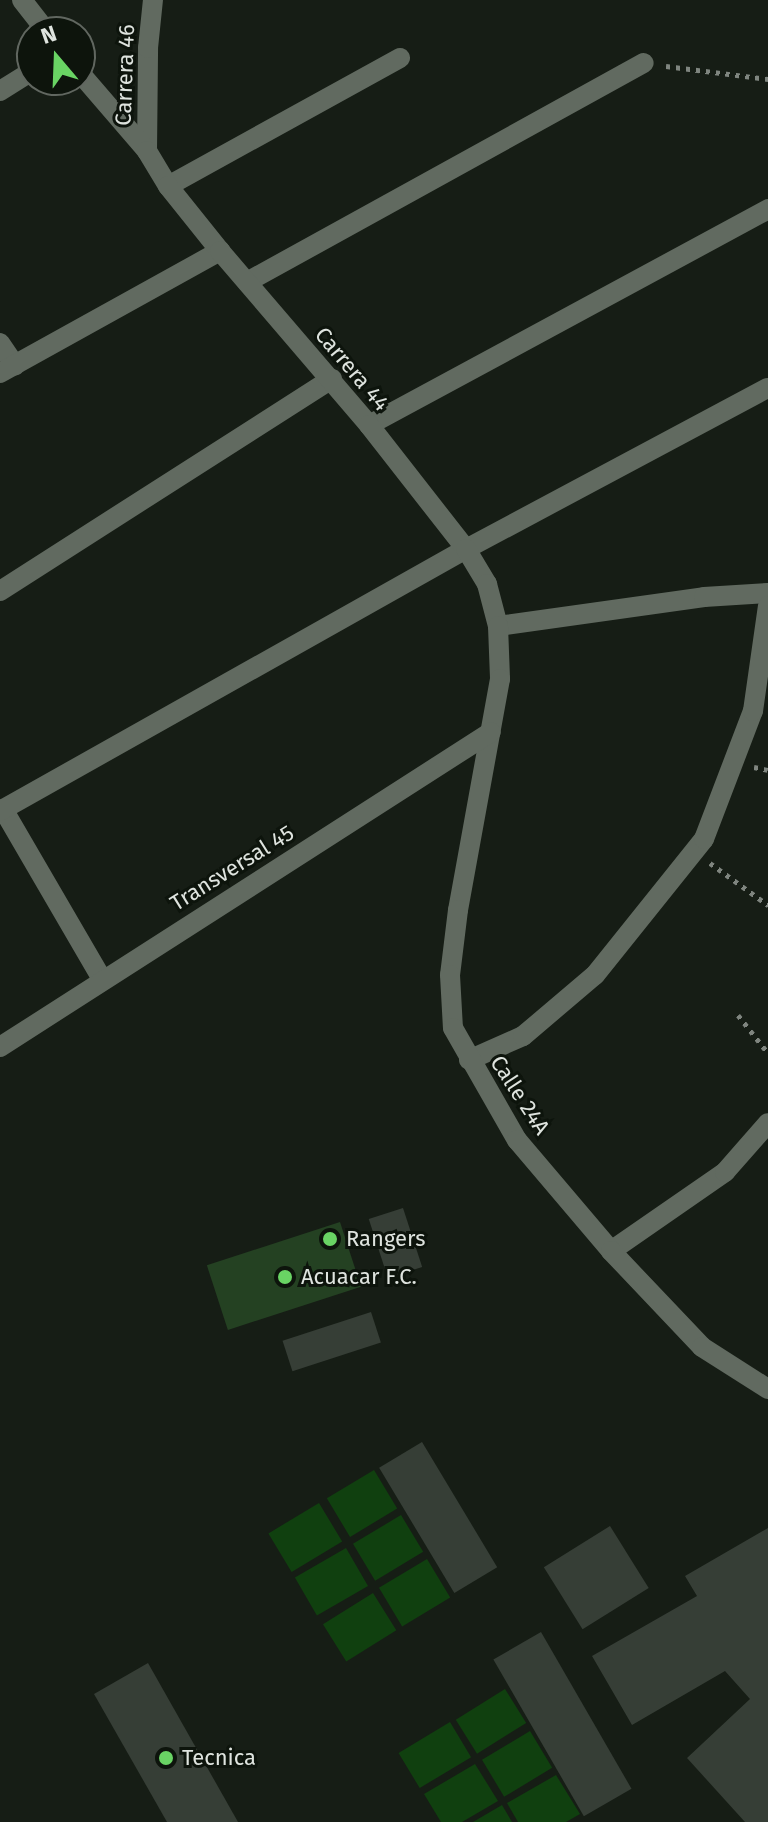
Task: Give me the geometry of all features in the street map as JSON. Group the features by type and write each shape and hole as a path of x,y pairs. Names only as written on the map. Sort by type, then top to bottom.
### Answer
{"street":[{"path":"22,0 34,16"},
{"name":"Carrera 46","path":"147,151 148,48 153,0"},
{"path":"168,186 400,58"},
{"path":"247,282 643,63"},
{"name":"Carrera 44","path":"96,92 147,151 168,186 220,251 332,379 466,549 487,584 498,626 500,679 491,732"},
{"path":"369,425 768,209"},
{"path":"0,343 7,369 220,251"},
{"path":"0,591 332,379"},
{"path":"102,979 2,810 466,549 768,388"},
{"path":"498,626 704,597 768,593"},
{"path":"469,1060 523,1036 595,975 704,839 753,711 768,606"},
{"name":"Transversal 45","path":"0,1047 491,732"},
{"name":"Calle 24A","path":"491,732 458,910 450,975 453,1028 517,1140 611,1251 702,1347 768,1389"},
{"path":"611,1251 725,1172 768,1123"},
{"path":"753,1139 768,1155"}],"path":[{"path":"643,63 768,79"},
{"path":"693,851 768,905"},
{"path":"738,1015 768,1053"}],"shaded area":[{"name":"Acuacar F.C.","path":"340,1222 361,1287 228,1330 207,1265"},
{"path":"374,1470 397,1509 350,1537 327,1498"},
{"path":"319,1503 342,1542 292,1572 268,1533"},
{"path":"401,1515 423,1552 375,1581 353,1544"},
{"path":"346,1548 368,1586 317,1616 295,1578"},
{"path":"427,1559 450,1598 402,1626 379,1588"},
{"path":"373,1593 396,1630 346,1662 323,1624"},
{"path":"505,1689 526,1723 477,1754 456,1720"},
{"path":"450,1722 471,1757 420,1788 399,1753"},
{"path":"530,1731 552,1768 504,1797 482,1760"},
{"path":"475,1764 498,1801 462,1822 441,1822 424,1794"},
{"path":"556,1775 580,1814 566,1822 518,1822 507,1803"},
{"path":"502,1805 512,1822 473,1822"}],"building":[{"path":"403,1208 422,1267 388,1278 369,1219"},
{"path":"371,1312 381,1342 292,1371 283,1341"},
{"path":"422,1442 497,1567 454,1593 379,1468"},
{"path":"610,1526 649,1588 583,1629 544,1567"},
{"path":"768,1528 768,1822 745,1822 687,1758 750,1699 725,1671 632,1725 592,1656 697,1596 685,1576"},
{"path":"541,1632 632,1789 584,1816 493,1660"},
{"name":"Tecnica","path":"148,1663 238,1822 167,1822 94,1694"}],"place":[{"name":"Rangers","path":"330,1239"},
{"name":"Acuacar F.C.","path":"285,1277"},
{"name":"Tecnica","path":"166,1758"}]}
